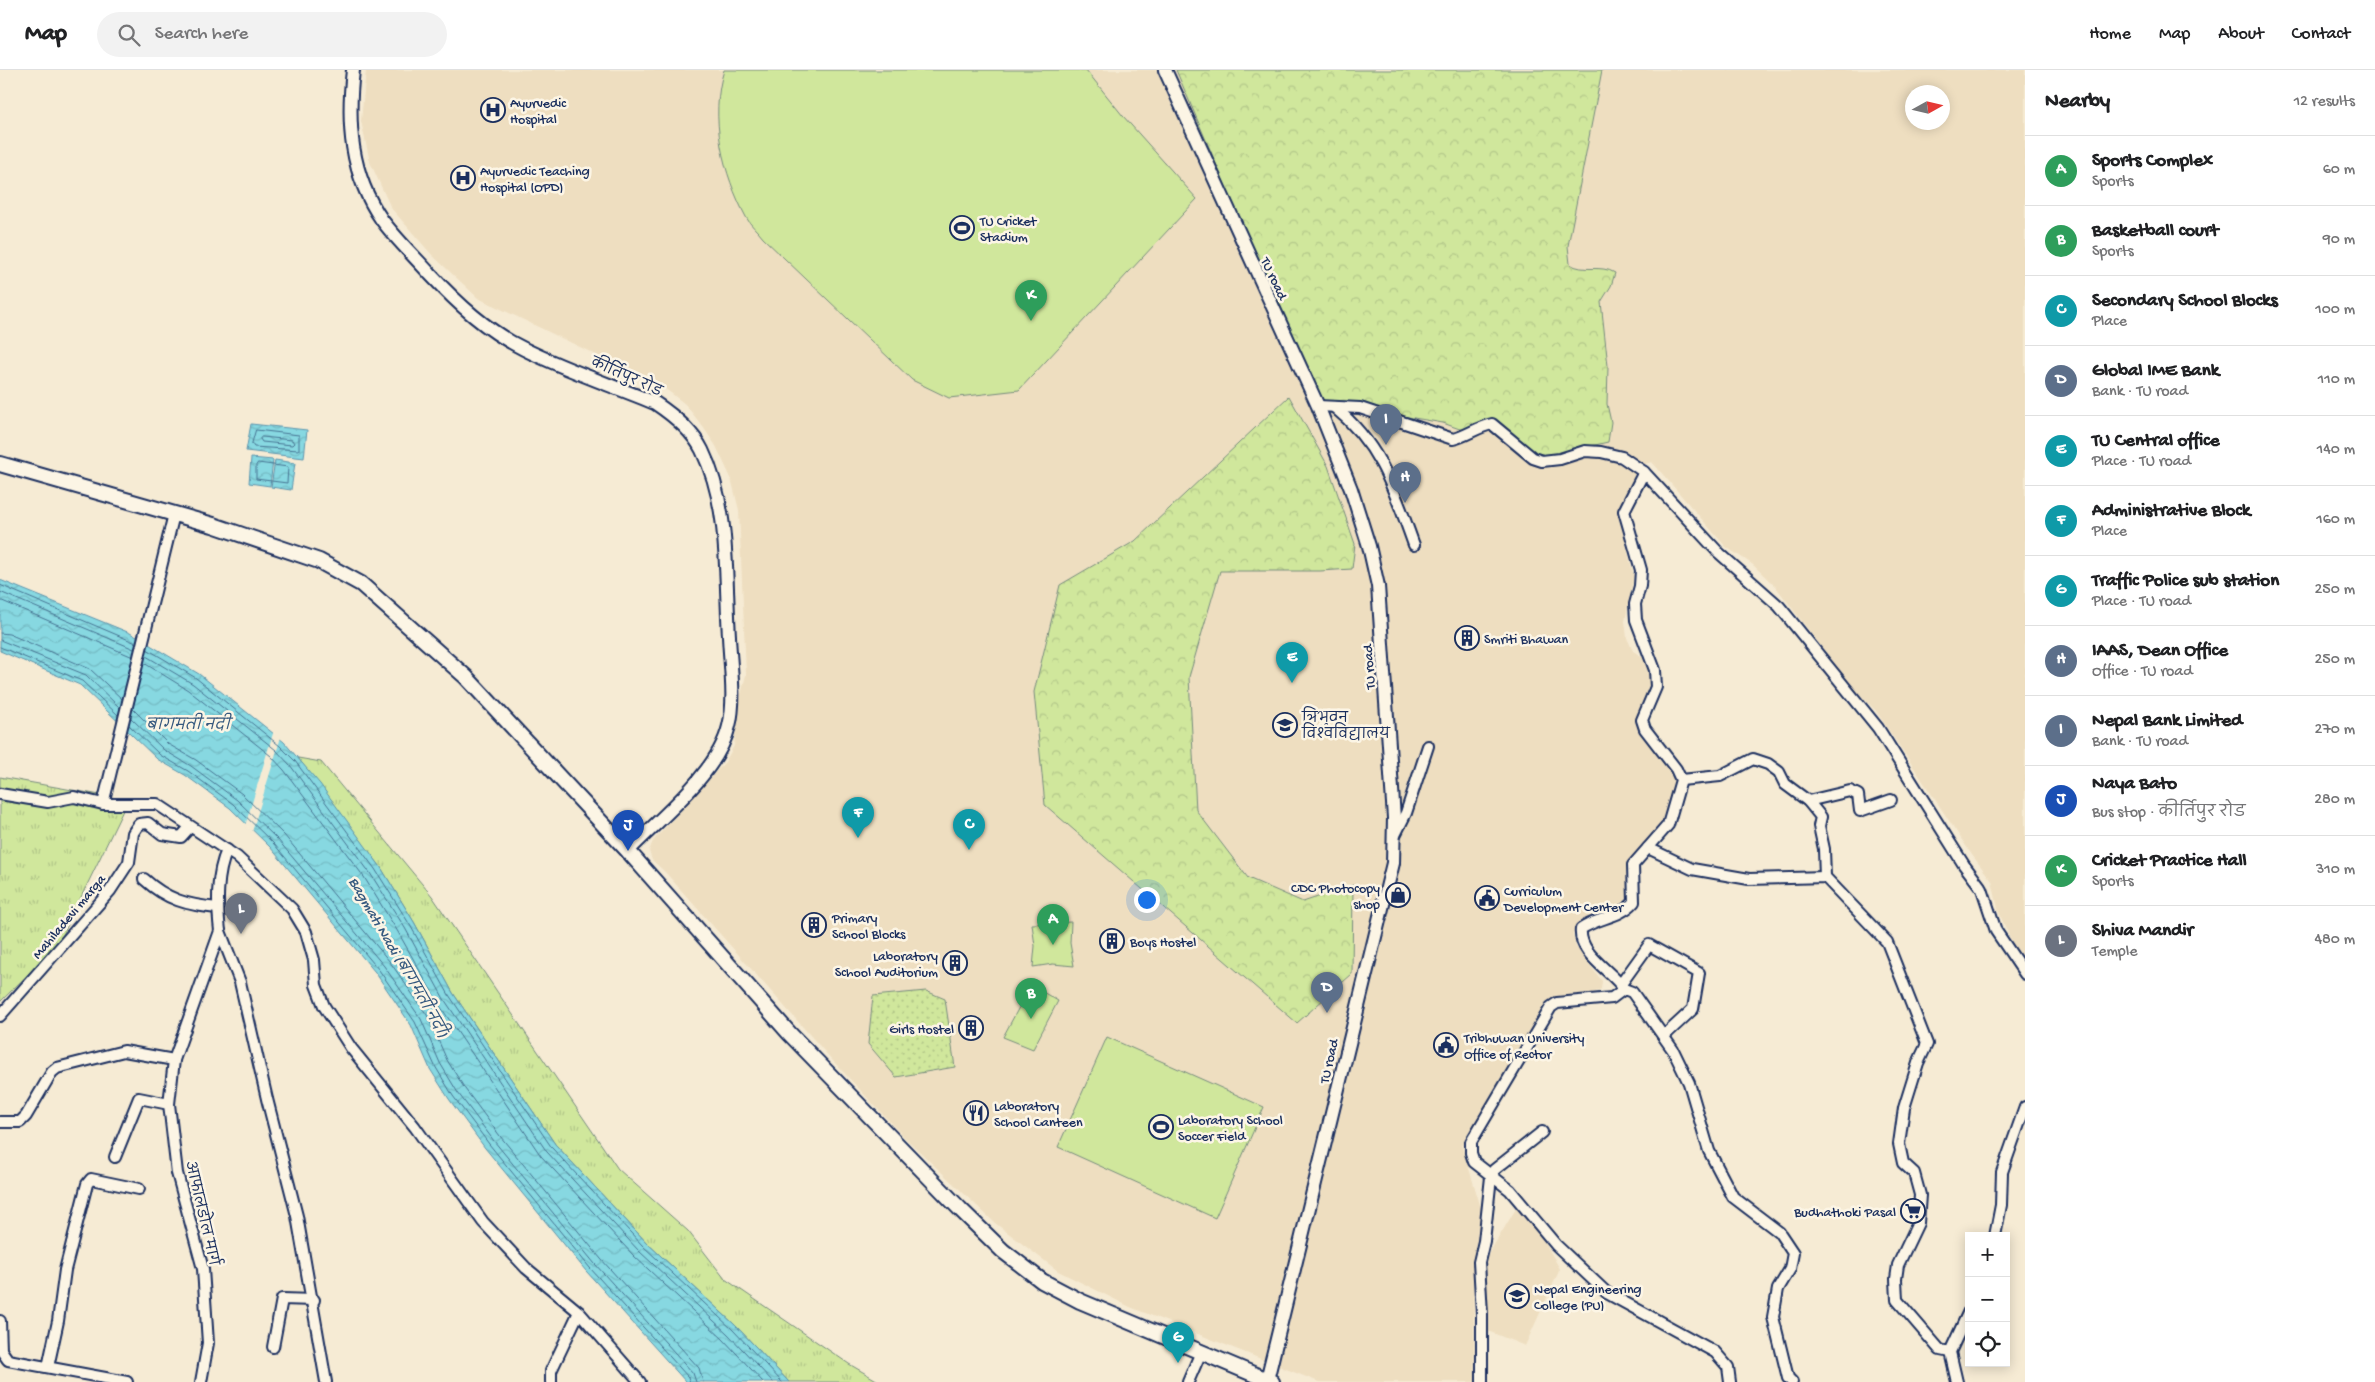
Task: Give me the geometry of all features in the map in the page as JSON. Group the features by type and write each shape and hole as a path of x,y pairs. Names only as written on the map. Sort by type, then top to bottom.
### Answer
{"main road":[{"path":"0,464 174,514 319,560 361,584 466,677 628,851 790,1034 1003,1251 1042,1280 1080,1301 1269,1381"}],"street":[{"name":"कीर्तिपुर रोड","path":"352,70 348,109 356,161 370,199 394,235 457,303 481,324 524,349 654,403 672,415 687,428 701,448 712,472 722,513 732,687 729,726 717,753 700,778 628,851"},
{"name":"TU road","path":"1165,70 1318,406 1351,489 1369,546 1378,586 1394,818 1393,863 1362,983 1269,1381"},
{"path":"1318,406 1360,408 1453,439 1464,436 1479,426 1492,424 1533,458 1542,460 1560,459 1585,451 1601,452 1622,457 1644,472 1718,552 1779,606 1878,728 1964,865 1982,889 1996,932 2025,974"},
{"path":"1334,407 1359,431 1381,460 1414,544"},
{"path":"1644,472 1624,511 1641,570 1640,586 1635,604 1636,620 1655,670 1656,686 1642,720 1645,730 1676,769 1681,780 1668,825 1633,865 1634,902 1626,911 1591,922 1580,928 1580,938 1587,950 1622,986 1632,992 1664,1036 1689,1083 1709,1151 1732,1197 1779,1232 1793,1253 1790,1269 1778,1290 1773,1317 1782,1344 1788,1378 1792,1382"},
{"path":"103,804 174,514"},
{"path":"1394,838 1406,813 1428,746"},
{"path":"1681,780 1720,776 1753,759 1768,764 1779,772 1785,784 1808,801 1821,817 1819,826 1824,849 1824,877 1887,942 1928,1044 1907,1096 1899,1144 1903,1163 1914,1173 1920,1195 1918,1223 1898,1265 1896,1294 1897,1300 1940,1350 1950,1352"},
{"path":"1808,801 1828,794 1850,791 1858,795 1860,811 1891,800"},
{"path":"0,794 48,802 74,797 103,804 157,804 237,857 292,909 306,932 314,960 316,984 321,999 350,1048 415,1127 483,1222 526,1268 579,1312 640,1382"},
{"name":"Mahiladevi marga","path":"0,1016 110,891 129,862 133,833 140,824 148,824 162,834 181,837 190,826"},
{"path":"1648,848 1692,869 1749,879 1824,877"},
{"name":"आफालडोल मार्ग","path":"201,1382 208,1343 203,1270 177,1173 169,1104 174,1060 220,931 218,908 220,865 226,850"},
{"path":"144,879 159,892 179,901 218,908"},
{"path":"220,931 240,982 297,1216 314,1300 326,1382"},
{"path":"1664,1036 1693,1009 1699,974 1649,945 1612,998 1557,1003 1551,1007 1471,1142 1470,1153 1474,1162 1510,1190 1556,1245 1607,1294 1715,1352 1728,1367 1730,1382"},
{"path":"0,1122 20,1122 26,1116 52,1072 66,1064 124,1052 174,1060"},
{"path":"115,1157 140,1098 169,1104"},
{"path":"1996,1232 2002,1205 2002,1172 2025,1107"},
{"path":"1482,1382 1482,1314 1479,1262 1484,1241 1491,1177 1494,1170 1542,1132"},
{"path":"48,1368 58,1321 65,1270 88,1184 91,1179 139,1189"},
{"path":"273,1347 282,1298 314,1300"},
{"path":"550,1382 551,1371 579,1312"},
{"path":"1957,1382 1950,1352 1965,1320"},
{"path":"0,1321 1,1350 4,1361 127,1382"},
{"path":"1188,1382 1201,1352"}],"shaded area":[{"name":"त्रिभुवन विश्वविद्यालय","path":"366,70 2025,70 2025,965 2017,954 1999,913 1992,881 1972,855 1876,711 1851,686 1776,587 1752,564 1726,547 1652,462 1641,465 1635,472 1623,524 1634,577 1625,621 1627,638 1633,651 1650,661 1655,672 1645,733 1652,749 1671,765 1676,778 1672,811 1627,867 1629,901 1615,911 1583,920 1575,928 1573,935 1576,947 1602,981 1601,989 1587,997 1558,998 1546,1005 1501,1085 1462,1146 1482,1211 1473,1274 1475,1382 1319,1382 1130,1307 1058,1271 995,1223 902,1135 833,1061 665,872 652,860 649,851 653,841 725,762 734,746 738,706 746,675 739,510 731,478 716,446 703,427 685,404 663,387 478,298 432,255 391,208 370,162 361,121"},
{"name":"Nepal Engineering College (PU)","path":"1517,1207 1534,1223 1560,1269 1525,1346 1488,1331 1486,1323 1485,1260"}],"green space":[{"name":"TU Cricket Stadium","path":"724,70 1086,70 1123,116 1197,199 1019,390 949,398 912,380 763,238 748,220 731,182 721,145 718,107"},
{"path":"1176,70 1602,70 1568,246 1570,264 1575,267 1604,269 1615,273 1611,286 1601,302 1608,366 1607,404 1611,422 1608,442 1539,458 1497,427 1465,431 1443,423 1385,413 1321,409"},
{"path":"1289,396 1328,466 1355,544 1352,569 1320,571 1220,571 1189,677 1196,810 1248,878 1303,902 1353,885 1352,974 1297,1023 1045,805 1034,692 1060,585 1135,541"},
{"path":"298,758 321,762 432,896 618,1169 688,1231 725,1279 849,1364 880,1382 789,1382 736,1326 647,1243 555,1144 453,993 414,922 380,866"},
{"path":"0,777 128,800 58,945 0,1002"},
{"path":"1071,922 1070,943 1074,966 1053,964 1033,967 1035,946 1032,924"},
{"path":"1031,985 1058,1001 1033,1049 1003,1037"},
{"path":"926,991 945,999 955,1067 896,1077 868,1044 873,996"},
{"name":"Laboratory School Soccer Field","path":"1107,1037 1264,1107 1215,1218 1058,1147"}],"water":[{"path":"251,424 307,430 304,458 246,451"},
{"path":"251,458 273,460 270,486 249,483"},
{"path":"275,460 295,463 291,490 271,487"},
{"name":"बागमती नदी","path":"0,580 130,633 199,674 284,742 320,784 380,866 414,922 453,993 555,1144 647,1243 736,1326 789,1382 686,1382 586,1271 485,1148 449,1099 430,1069 411,1025 375,972 270,847 230,808 185,775 157,759 80,685 0,651"}],"pier":[{"path":"274,730 281,737 252,832 245,826"}],"place":[{"name":"Ayurvedic Hospital","path":"493,110"},
{"name":"Ayurvedic Teaching Hospital (OPD)","path":"463,178"},
{"name":"TU Cricket Stadium","path":"962,228"},
{"name":"Cricket Practice Hall","path":"1031,321"},
{"name":"Nepal Bank Limited","path":"1386,445"},
{"name":"IAAS, Dean Office","path":"1405,503"},
{"name":"Smriti Bhawan","path":"1467,638"},
{"name":"TU Central office","path":"1292,683"},
{"name":"त्रिभुवन विश्वविद्यालय","path":"1285,725"},
{"name":"Administrative Block","path":"858,838"},
{"name":"Secondary School Blocks","path":"969,850"},
{"name":"Naya Bato","path":"628,851"},
{"name":"CDC Photocopy shop","path":"1398,895"},
{"name":"Curriculum Development Center","path":"1487,898"},
{"name":"Primary School Blocks","path":"814,925"},
{"name":"Shiva Mandir","path":"241,934"},
{"name":"Boys Hostel","path":"1112,941"},
{"name":"Sports Complex","path":"1053,945"},
{"name":"Laboratory School Auditorium","path":"955,963"},
{"name":"Global IME Bank","path":"1327,1013"},
{"name":"Basketball court","path":"1031,1019"},
{"name":"Girls Hostel","path":"971,1028"},
{"name":"Tribhuwan University Office of Rector","path":"1446,1045"},
{"name":"Laboratory School Canteen","path":"976,1113"},
{"name":"Laboratory School Soccer Field","path":"1161,1127"},
{"name":"Budhathoki Pasal","path":"1913,1211"},
{"name":"Nepal Engineering College (PU)","path":"1517,1296"},
{"name":"Traffic Police sub station","path":"1178,1363"}],"water label":[{"name":"Bagmati Nadi (बागमती नदी)","path":"399,957"}]}
